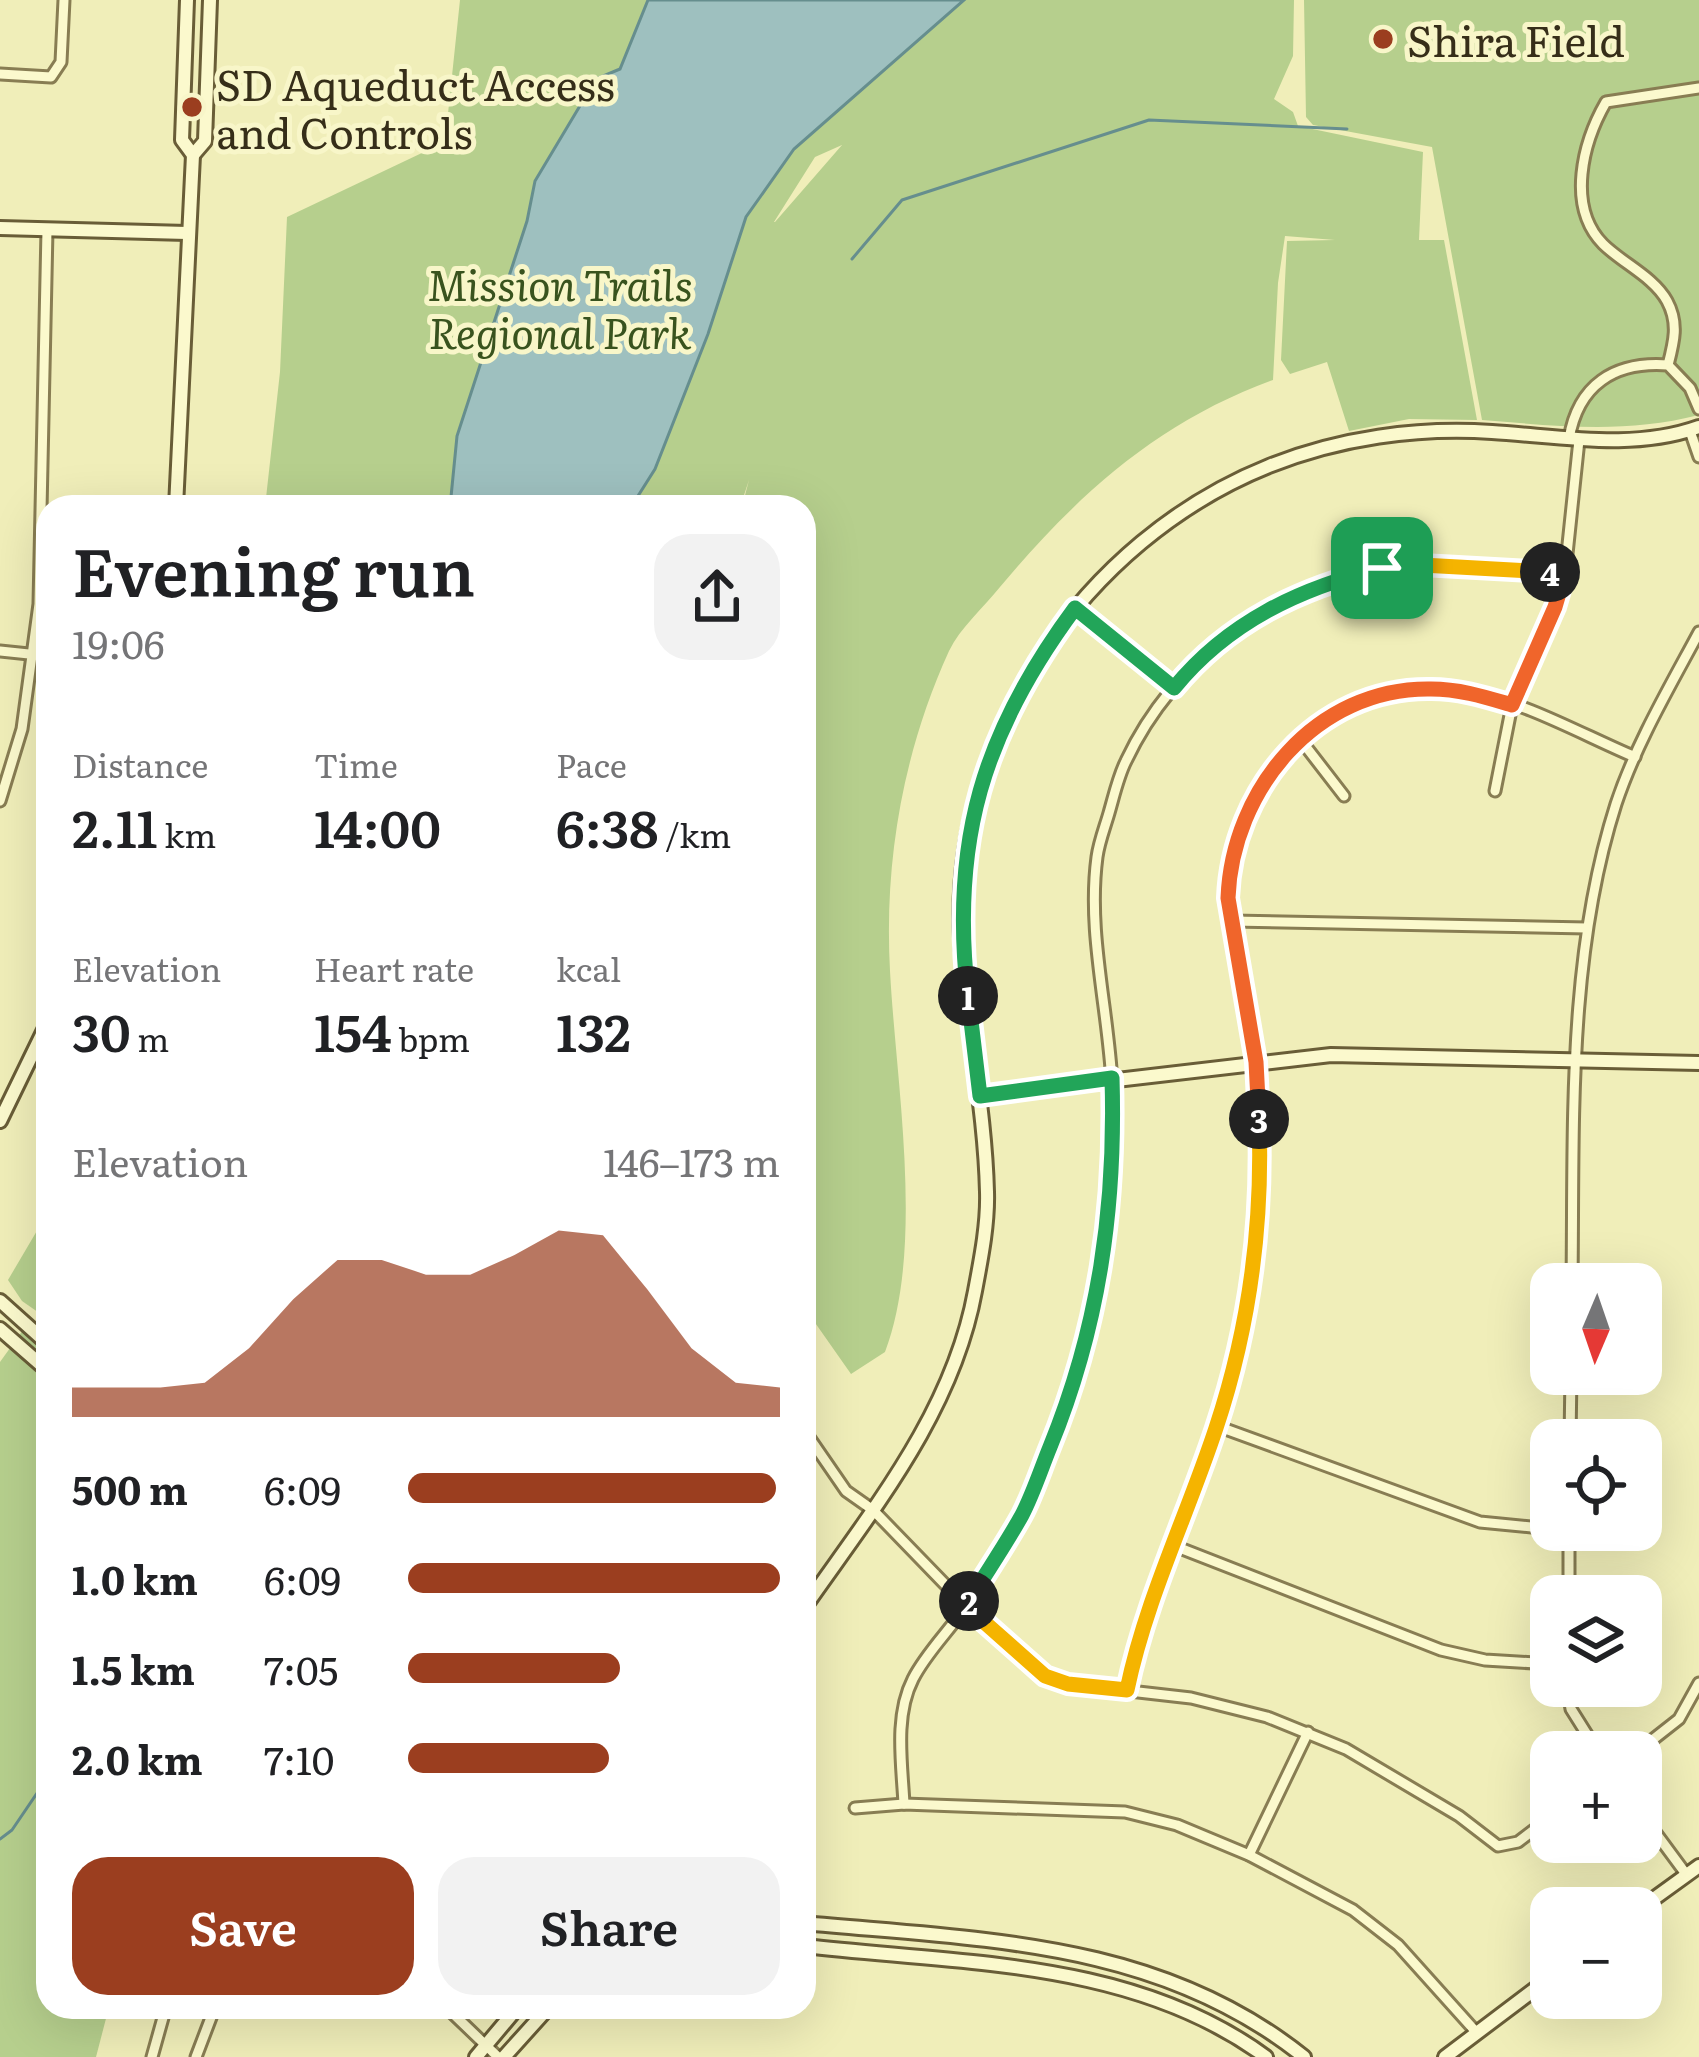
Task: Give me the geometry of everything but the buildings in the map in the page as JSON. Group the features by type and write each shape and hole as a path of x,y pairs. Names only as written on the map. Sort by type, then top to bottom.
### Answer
{"street":[{"path":"0,74 51,77 61,62 64,0"},
{"path":"187,0 182,140 193,155"},
{"path":"176,495 187,233 193,155 205,141 210,0"},
{"path":"1668,365 1677,332 1666,298 1602,243 1586,220 1581,181 1592,127 1606,102 1699,88"},
{"path":"0,228 187,233"},
{"path":"41,495 47,230"},
{"path":"1496,791 1512,705 1565,573 1573,414 1605,378 1634,365 1668,365 1690,388 1699,410"},
{"path":"816,1591 902,1469 939,1401 975,1294 987,1192 961,936 970,826 994,746 1024,680 1075,608 1165,524 1230,483 1341,443 1414,432 1634,440 1695,429 1699,457"},
{"path":"904,1804 900,1729 912,1680 966,1606 1023,1512 1075,1386 1100,1286 1110,1215 1112,1078 1094,926 1097,854 1124,765 1149,719 1189,669 1247,621 1293,596 1337,579 1422,565 1565,573"},
{"path":"1075,608 1174,688"},
{"path":"0,800 22,729 36,623"},
{"path":"1572,1263 1577,1061 1587,928 1617,804 1635,757 1699,632"},
{"path":"0,651 36,655"},
{"path":"1127,1690 1139,1634 1217,1426 1257,1247 1261,1173 1256,1062 1232,921 1229,872 1244,818 1264,782 1300,739 1348,708 1403,691 1471,692 1635,757"},
{"path":"1300,739 1345,796"},
{"path":"1232,921 1587,928"},
{"path":"0,1121 36,1047"},
{"path":"980,1096 1331,1055 1699,1064"},
{"path":"0,1301 36,1333"},
{"path":"0,1329 36,1360"},
{"path":"1217,1426 1480,1522 1530,1527"},
{"path":"816,1447 846,1491 873,1510 966,1606 1045,1676 1068,1684 1191,1698 1267,1717 1346,1749 1460,1816 1498,1846 1518,1842 1530,1833"},
{"path":"1172,1545 1441,1650 1485,1660 1530,1663"},
{"path":"1662,1732 1679,1718 1699,1682"},
{"path":"1249,1855 1308,1732"},
{"path":"855,1808 904,1804 1125,1812 1177,1825 1249,1855 1353,1910 1398,1945 1477,2033"},
{"path":"1662,1836 1693,1870 1662,1893"},
{"path":"816,1924 1041,1948 1119,1962 1171,1978 1213,1998 1304,2057"},
{"path":"816,1947 1032,1970 1110,1984 1176,2006 1266,2057"},
{"path":"1445,2057 1530,1993"},
{"path":"152,2057 163,2019"},
{"path":"196,2057 210,2019"},
{"path":"455,2019 481,2052 501,2057 537,2019"},
{"path":"481,2052 508,2019"}],"green space":[{"name":"Mission Trails Regional Park","path":"460,0 1294,0 1293,56 1274,99 1293,112 1298,126 1423,152 1419,240 1444,240 1477,420 1409,419 1349,431 1327,362 1290,374 1281,360 1287,241 1335,240 1285,236 1273,380 1193,417 1122,465 1029,553 949,651 909,768 890,889 890,971 906,1215 897,1310 885,1352 851,1374 816,1324 816,495 745,495 749,480 744,495 266,495 280,372 287,217 445,142","holes":["842,145 774,222 815,157"]},
{"path":"1304,0 1699,0 1699,415 1618,427 1482,420 1432,147 1313,125 1306,117"},
{"path":"36,1232 36,1311 22,1301 8,1280"},
{"path":"36,1322 36,2019 106,2019 96,2057 0,2057 0,1362 23,1330"}],"water":[{"path":"648,0 964,0 794,149 746,217 708,334 655,469 639,495 451,495 457,436 527,221 535,181 596,79 620,69"}],"waterway":[{"path":"852,259 902,200 1149,120 1347,129"},
{"path":"0,1839 12,1830 36,1795"}],"place":[{"name":"Shira Field","path":"1383,39"},
{"name":"SD Aqueduct Access and Controls","path":"192,107"}],"route":[{"path":"1422,565 1565,573 1512,705 1471,692 1428,689 1403,691 1348,708 1324,721 1283,756 1244,818 1229,872 1228,898 1256,1062 1261,1173 1257,1247 1217,1426 1139,1634 1127,1690 1068,1684 1034,1669 966,1606 1023,1512 1075,1386 1100,1286 1110,1215 1112,1078 980,1096 961,936 970,826 994,746 1024,680 1075,608 1174,688 1189,669 1247,621 1293,596 1382,568 1422,565"}]}
